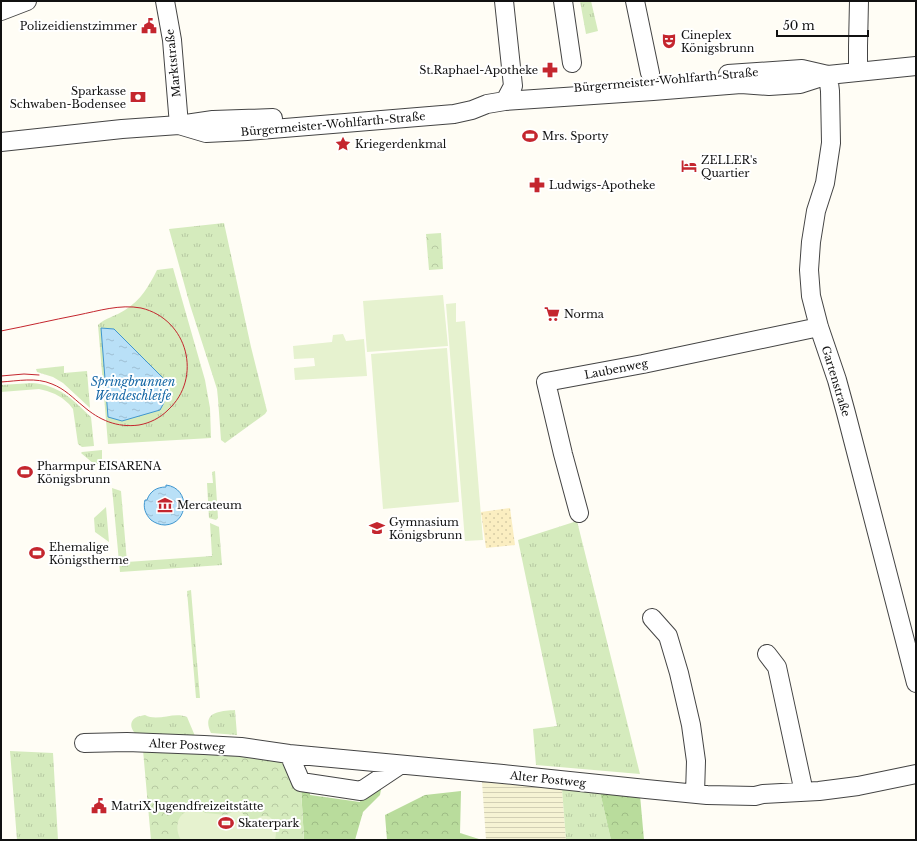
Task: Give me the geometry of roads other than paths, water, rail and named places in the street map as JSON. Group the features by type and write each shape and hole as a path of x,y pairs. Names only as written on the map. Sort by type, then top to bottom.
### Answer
{"street":[{"path":"1,11 26,1"},
{"name":"Marktstraße","path":"165,1 172,40 179,125"},
{"path":"504,1 513,86 505,101"},
{"path":"563,1 572,63"},
{"path":"635,1 650,72"},
{"path":"858,71 859,1"},
{"name":"Bürgermeister-Wohlfarth-Straße","path":"1,142 129,128 179,125 205,121 228,125 265,118 445,103 467,102 487,104 505,101 526,92 725,74 784,78 802,69 828,75 916,66"},
{"name":"Gartenstraße","path":"828,75 831,143 825,183 816,211 811,242 809,270 811,296 818,327 846,413 916,683"},
{"name":"Laubenweg","path":"579,513 546,382 643,364 818,327"},
{"path":"652,618 668,636 680,678 691,725 696,761 695,794"},
{"path":"767,654 777,667 803,792"},
{"name":"Alter Postweg","path":"84,744 127,742 241,747 288,754 708,795 755,796 763,794 803,792 858,786 916,774"},
{"path":"288,754 301,782 361,791 400,765"}],"water":[{"name":"Springbrunnen Wendeschleife","path":"101,328 114,329 167,382 169,393 160,410 122,421 108,417"},
{"path":"166,485 180,492 184,506 179,519 173,523 161,525 149,518 144,505 145,500 147,500 152,492 166,487"}],"tram line":[{"path":"1,331 109,308 141,308 157,314 170,324 179,337 185,351 187,367 185,382 179,397 168,410 155,420 131,426 116,424 102,419 89,411 61,388 52,384 27,380 1,382"},
{"path":"1,376 24,374 39,375"}],"place":[{"name":"Polizeidienstzimmer","path":"149,26"},
{"name":"Cineplex Königsbrunn","path":"669,41"},
{"name":"St.Raphael-Apotheke","path":"550,70"},
{"name":"Sparkasse Schwaben-Bodensee","path":"138,97"},
{"name":"Mrs. Sporty","path":"530,136"},
{"name":"Kriegerdenkmal","path":"343,144"},
{"name":"ZELLER's Quartier","path":"689,166"},
{"name":"Ludwigs-Apotheke","path":"537,185"},
{"name":"Norma","path":"552,314"},
{"name":"Pharmpur EISARENA Königsbrunn","path":"25,472"},
{"name":"Mercateum","path":"165,505"},
{"name":"Gymnasium Königsbrunn","path":"377,528"},
{"name":"Ehemalige Königstherme","path":"37,553"},
{"name":"MatriX Jugendfreizeitstätte","path":"99,806"},
{"name":"Skaterpark","path":"226,823"}]}
